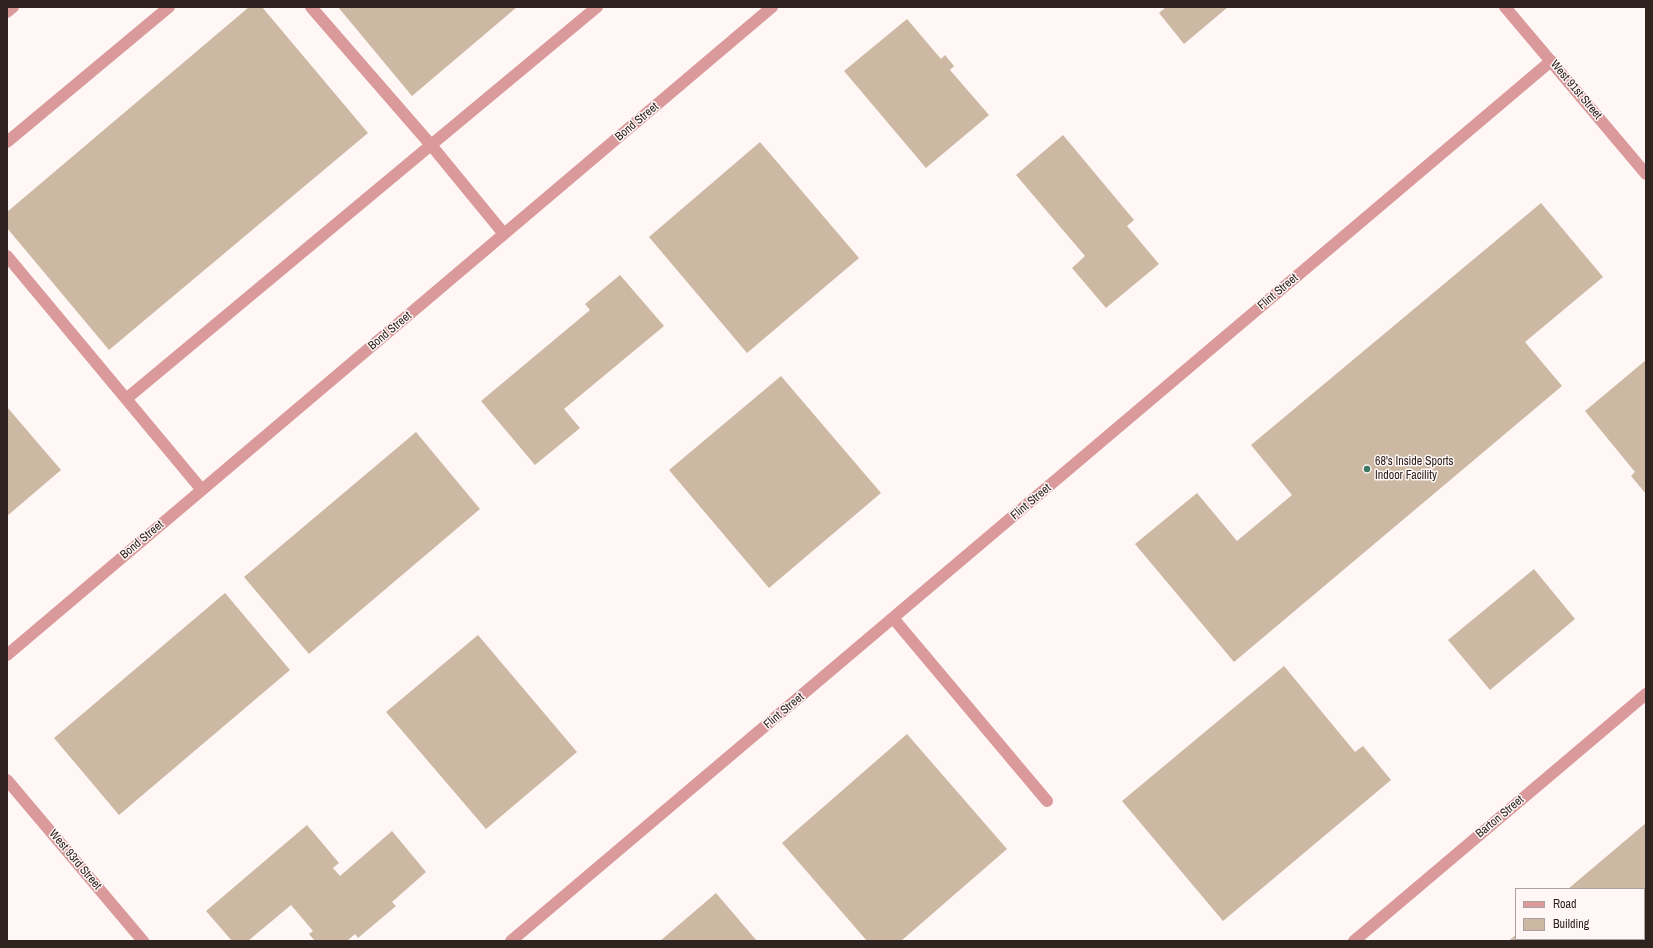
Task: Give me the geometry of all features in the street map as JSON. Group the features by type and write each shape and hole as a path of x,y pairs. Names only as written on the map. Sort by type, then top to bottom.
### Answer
{"street":[{"path":"7,12 13,7"},
{"path":"7,142 169,7"},
{"path":"311,7 431,146 504,234"},
{"path":"126,399 597,7"},
{"name":"Bond Street","path":"7,655 772,7"},
{"name":"West 91st Street","path":"1505,7 1646,174"},
{"name":"Flint Street","path":"511,941 1551,61"},
{"path":"7,256 202,490"},
{"path":"893,618 1047,801"},
{"name":"Barton Street","path":"1354,941 1646,694"},
{"name":"West 93rd Street","path":"7,780 143,941"}],"building":[{"path":"249,7 262,7 368,133 109,350 7,228 7,212"},
{"path":"338,7 517,7 412,96"},
{"path":"1166,7 1228,7 1184,44 1159,13"},
{"path":"907,19 941,59 945,55 954,66 950,70 989,115 926,168 844,71"},
{"path":"1063,135 1134,220 1127,226 1159,264 1106,308 1072,268 1085,256 1016,175"},
{"path":"760,142 859,258 747,353 649,237"},
{"name":"68's Inside Sports Indoor Facility","path":"1541,203 1603,277 1525,342 1562,386 1234,662 1135,544 1197,493 1237,541 1292,495 1251,445"},
{"path":"620,275 664,326 564,409 580,428 535,465 481,401 590,310 585,304"},
{"path":"1646,360 1646,494 1631,476 1635,472 1585,411"},
{"path":"781,376 881,493 769,588 669,470"},
{"path":"7,407 61,470 7,516"},
{"path":"416,432 480,509 309,654 244,577"},
{"path":"1534,569 1575,619 1490,690 1448,640"},
{"path":"225,593 290,670 119,815 54,738"},
{"path":"478,635 577,752 486,829 386,712"},
{"path":"1284,666 1355,752 1363,746 1391,780 1223,921 1122,801"},
{"path":"907,734 1007,849 901,941 867,941 782,843"},
{"path":"1646,823 1646,941 1579,940 1645,940 1645,888 1569,888"},
{"path":"307,825 339,863 333,868 340,876 392,831 426,872 392,902 396,906 358,938 355,934 347,941 315,941 309,934 313,931 291,905 248,941 232,941 206,911"},
{"path":"716,893 757,941 660,941"},
{"path":"1515,936 1515,940 1550,941 1508,941"}],"place":[{"name":"68's Inside Sports Indoor Facility","path":"1367,469"}]}
